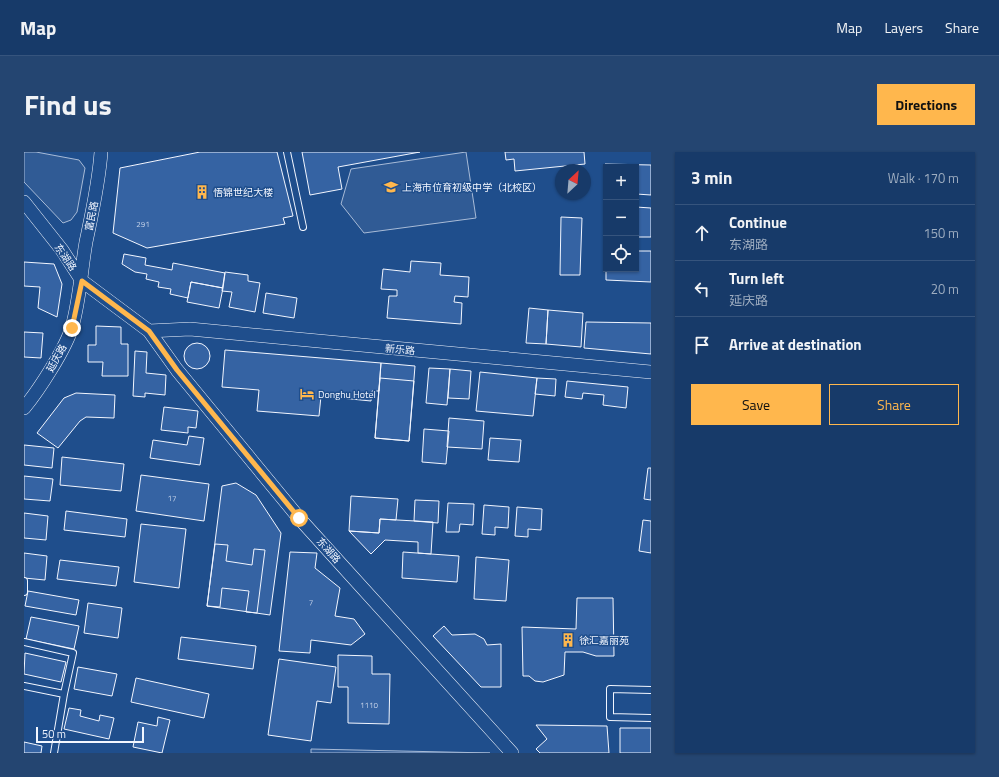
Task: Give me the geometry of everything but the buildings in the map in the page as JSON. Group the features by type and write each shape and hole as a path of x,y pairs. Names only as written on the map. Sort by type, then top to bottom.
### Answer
{"street":[{"name":"富民路","path":"82,281 86,245 101,152"},
{"name":"东湖路","path":"24,202 62,250 82,281 149,331 177,370 299,518 512,753"},
{"name":"延庆路","path":"24,408 33,397 55,362 72,328 82,281"},
{"name":"新乐路","path":"149,331 190,329 651,372"}],"lane":[{"path":"286,152 303,227"},
{"path":"24,581 24,592"},
{"path":"24,642 73,654 64,694 54,753"},
{"path":"24,686 64,694"},
{"path":"651,690 610,689 610,717 651,718"}],"shaded area":[{"path":"24,152 36,152 79,160 85,168 77,212 71,220 63,223 24,182"},
{"path":"466,152 476,218 364,233 341,204 351,169"},
{"path":"311,749 490,753 311,753"}],"place":[{"name":"上海市位育初级中学（北校区）","path":"391,187"},
{"name":"悟锦世纪大楼","path":"202,192"},
{"name":"Donghu Hotel","path":"307,394"},
{"name":"徐汇嘉丽苑","path":"568,640"}],"route":[{"path":"72,328 82,281 149,331 177,370 299,518"}]}
